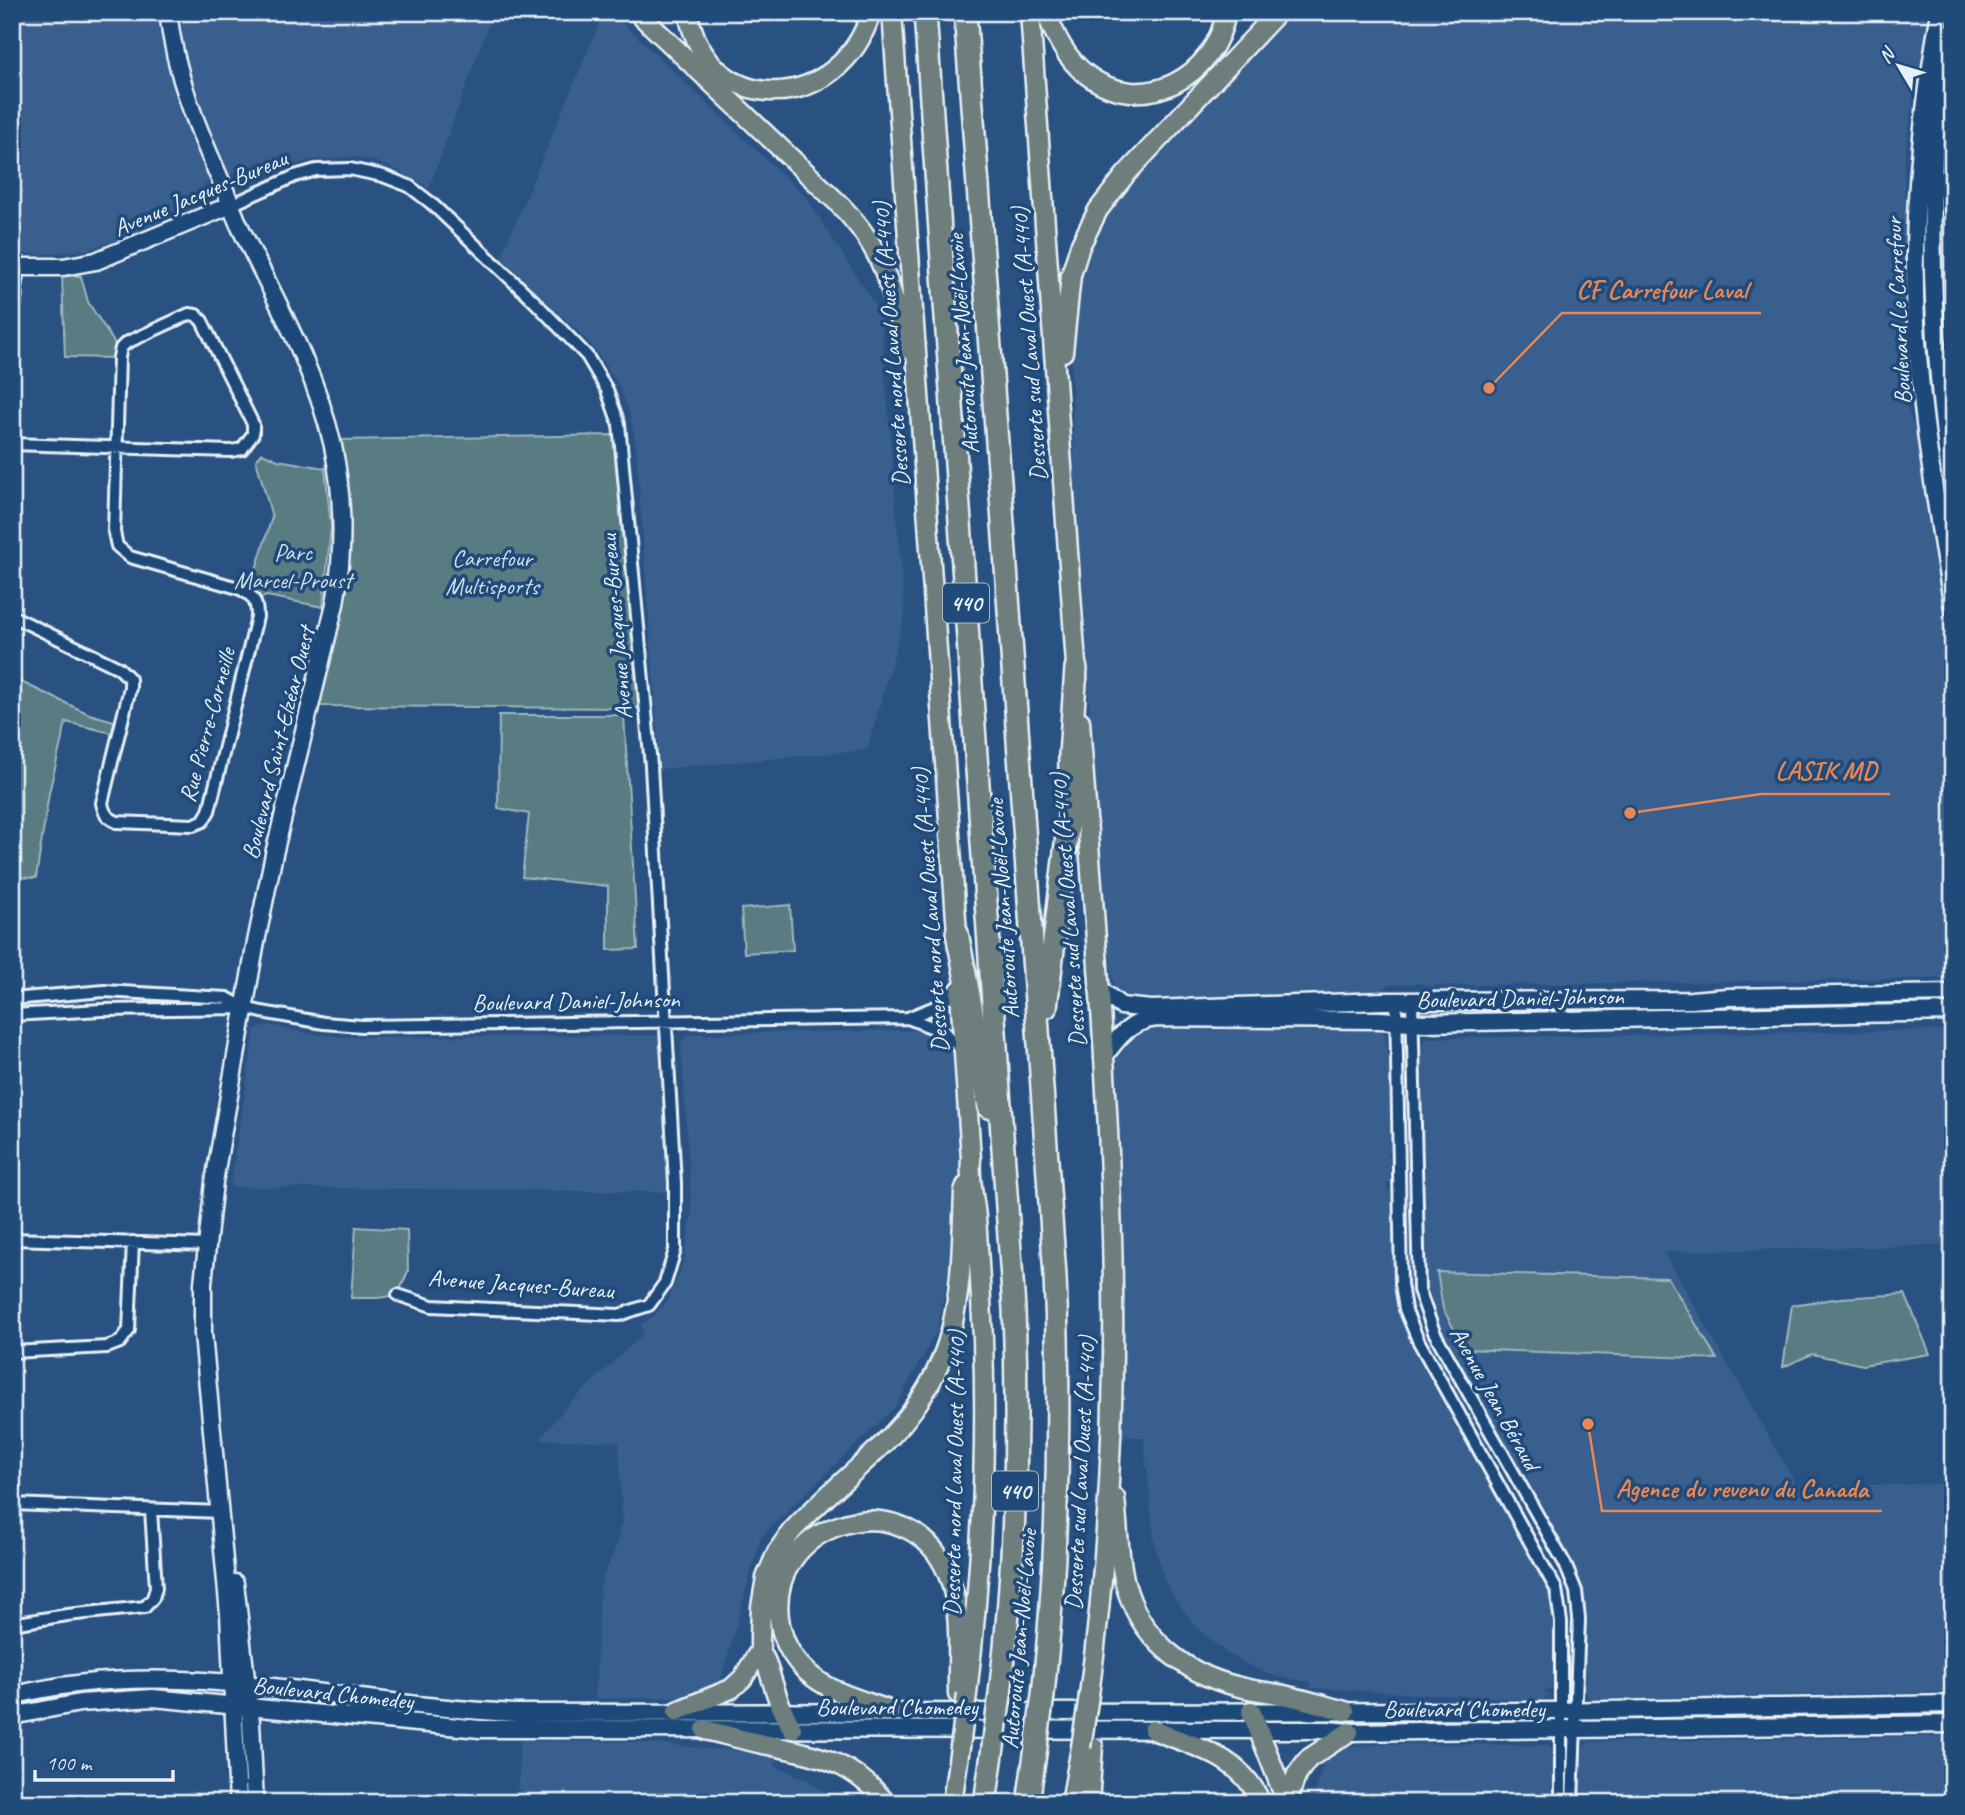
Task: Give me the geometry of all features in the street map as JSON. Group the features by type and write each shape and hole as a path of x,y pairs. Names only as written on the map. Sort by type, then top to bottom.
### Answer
{"highway":[{"name":"Autoroute Jean-Noël-Lavoie","path":"925,12 1014,1309 1016,1440 1010,1577 1000,1694 985,1803"},
{"name":"Autoroute Jean-Noël-Lavoie","path":"965,12 1053,1240 1059,1399 1056,1528 1043,1695 1028,1803"},
{"path":"1040,1057 1069,819 1076,668"},
{"path":"957,933 1007,1195"}],"main road":[{"path":"637,12 861,228 889,279 918,389"},
{"path":"688,12 697,42 717,69 738,83 753,88 780,91 815,83 838,68 861,37 871,12"},
{"name":"Desserte nord Laval Ouest (A-440)","path":"892,12 957,933 971,1159 969,1176 975,1206 979,1266 984,1427 979,1563 952,1803"},
{"name":"Desserte sud Laval Ouest (A-440)","path":"1030,12 1103,1058 1112,1257 1109,1461 1087,1747"},
{"path":"1046,12 1060,45 1080,70 1107,86 1138,92 1164,88 1197,69 1217,44 1226,12"},
{"path":"1058,407 1068,292 1075,260 1091,222 1118,182 1278,12"},
{"path":"792,1729 760,1650 764,1588 769,1569 781,1544 798,1524 899,1426 925,1391 952,1328 959,1296 964,1192 969,1176"},
{"path":"1109,1461 1126,1586 1140,1619 1160,1645 1186,1666 1218,1681 1287,1695 1345,1711"},
{"path":"891,1711 840,1692 810,1676 792,1655 781,1629 779,1596 789,1565 812,1539 843,1523 867,1520 897,1525 918,1536 940,1560 953,1588 956,1604 963,1694"},
{"path":"677,1711 731,1689 743,1678 760,1650"},
{"path":"1251,1711 1287,1802"},
{"path":"705,1730 830,1759 863,1779 886,1803"},
{"path":"1153,1730 1229,1762 1247,1778 1261,1803"},
{"path":"1287,1802 1297,1774 1308,1759 1349,1732"},
{"path":"1071,1803 1087,1747"},
{"path":"1087,1747 1089,1803"}],"street":[{"name":"Boulevard Saint-Elzéar Ouest","path":"168,12 176,60 201,138 230,205 282,308 313,382 333,449 342,520 341,560 335,604 266,891 214,1182 207,1245 203,1322 220,1512 239,1604 241,1705 238,1803"},
{"name":"Boulevard Le Carrefour","path":"1940,12 1927,82 1915,281 1918,352 1953,608"},
{"name":"Boulevard Le Carrefour","path":"1953,30 1938,126 1922,180 1931,267 1934,345 1953,493"},
{"name":"Avenue Jacques-Bureau","path":"15,267 63,267 96,261 295,176 316,170 350,169 383,176 409,187 431,203 570,337 587,356 607,390 619,424 646,697 676,1183 675,1250 665,1283 649,1305 619,1315 432,1306 398,1295"},
{"path":"1922,180 1953,179"},
{"path":"12,334 15,267"},
{"path":"12,443 116,447 231,451 242,449 253,434 253,424 202,321 196,316 189,314 121,348 116,447"},
{"name":"Rue Pierre-Corneille","path":"12,616 118,668 130,679 102,803 108,818 117,822 193,825 203,821 208,811 257,617 257,604 253,596 238,588 130,557 117,546 114,532 116,447"},
{"name":"Boulevard Daniel-Johnson","path":"12,1015 102,1010 245,1008 324,1023 362,1026 908,1018 940,1005 960,985"},
{"name":"Boulevard Daniel-Johnson","path":"1098,988 1118,1005 1137,1009 1404,1001 1691,1000 1953,993"},
{"name":"Boulevard Daniel-Johnson","path":"12,999 104,991 226,998 245,1008"},
{"name":"Avenue Jean Béraud","path":"1404,1001 1396,1021 1400,1265 1405,1309 1418,1340 1556,1588 1561,1616 1572,1803"},
{"name":"Avenue Jean Béraud","path":"1404,1001 1413,1022 1417,1265 1422,1302 1446,1356 1572,1578 1579,1619 1568,1711"},
{"name":"Boulevard Daniel-Johnson","path":"1103,1058 1127,1028 1150,1019 1413,1022 1953,1012"},
{"name":"Boulevard Daniel-Johnson","path":"908,1018 944,1032 964,1053"},
{"path":"12,1239 207,1245"},
{"path":"12,1352 107,1347 120,1342 129,1330 133,1242"},
{"path":"12,1504 220,1512"},
{"path":"12,1624 145,1607 153,1598 156,1588 151,1510"},
{"name":"Boulevard Chomedey","path":"12,1696 117,1679 163,1679 490,1712 1568,1711 1953,1704"},
{"name":"Boulevard Chomedey","path":"12,1716 60,1705 129,1698 241,1705 462,1729 1349,1732 1953,1724"},
{"name":"Boulevard Saint-Elzéar Ouest","path":"241,1705 255,1803"},
{"name":"Avenue Jean Béraud","path":"1561,1803 1568,1731"}],"shaded area":[{"path":"12,12 493,12 429,188 374,161 351,157 309,160 249,181 237,172 203,185 206,197 183,211 125,237 86,250 12,254"},
{"path":"604,12 611,12 806,197 880,313 905,616 867,750 660,769 636,445 629,411 616,380 590,343 501,257"},
{"path":"1285,12 1931,12 1913,96 1904,164 1905,199 1908,205 1907,249 1903,249 1906,253 1907,286 1904,332 1907,388 1903,394 1912,424 1917,424 1953,666 1953,978 1425,986 1419,983 1389,985 1379,994 1199,1003 1123,1001 1116,992 1107,954 1075,504 1071,340 1073,287 1101,212"},
{"path":"268,1025 306,1033 347,1037 661,1035 671,1192 230,1187 255,1029"},
{"path":"1144,1025 1374,1027 1385,1034 1389,1066 1390,1152 1387,1153 1390,1158 1391,1182 1387,1183 1387,1190 1391,1191 1393,1283 1397,1310 1413,1349 1545,1581 1552,1602 1554,1623 1552,1688 1545,1690 1545,1693 1551,1694 1546,1698 1541,1700 1311,1688 1311,1682 1278,1677 1258,1670 1225,1652 1200,1631 1174,1598 1165,1581 1155,1548 1144,1438 1127,1436 1122,1440 1121,1226 1113,1065 1116,1049"},
{"path":"916,1030 931,1033 944,1042 952,1055 954,1069 957,1070 960,1191 957,1261 950,1263 937,1331 895,1407 761,1537 718,1690 683,1697 595,1699 600,1586 619,1539 619,1527 622,1526 619,1442 540,1439 565,1408 643,1334 641,1324 666,1303 683,1265 692,1215 681,1042 690,1034"},
{"path":"1953,1030 1953,1245 1664,1252 1797,1486 1953,1484 1953,1692 1590,1699 1585,1686 1586,1607 1575,1567 1443,1334 1428,1295 1424,1248 1422,1052 1425,1051 1422,1042 1428,1038"},
{"path":"1953,1736 1953,1803 1580,1803 1581,1754 1589,1742"},
{"path":"520,1741 634,1742 776,1754 775,1766 808,1780 839,1803 518,1803"},
{"path":"1549,1745 1554,1753 1552,1803 1313,1803 1326,1753 1350,1746"}],"green space":[{"path":"62,276 81,276 88,302 117,347 114,358 65,357"},
{"name":"Carrefour Multisports","path":"615,435 641,708 318,706 346,578 350,520 340,440"},
{"name":"Parc Marcel-Proust","path":"262,453 278,460 325,468 331,527 323,607 267,596 261,598 251,586 272,517 256,460"},
{"path":"19,681 89,714 114,721 112,733 66,722 49,793 36,878 12,877 12,696"},
{"path":"499,715 624,715 638,949 608,950 608,886 522,877 529,814 498,808"},
{"path":"790,905 793,950 744,953 741,909"},
{"path":"1918,1002 1882,1007 1784,1009 1830,1003"},
{"path":"356,1227 407,1230 408,1271 398,1295 351,1298"},
{"path":"1437,1272 1668,1278 1717,1359 1465,1349 1443,1309"},
{"path":"1905,1294 1930,1354 1863,1365 1812,1354 1783,1367 1792,1305 1841,1298"}],"place":[{"name":"CF Carrefour Laval","path":"1489,388"},
{"name":"LASIK MD","path":"1630,813"},
{"name":"Agence du revenu du Canada","path":"1588,1424"}]}
